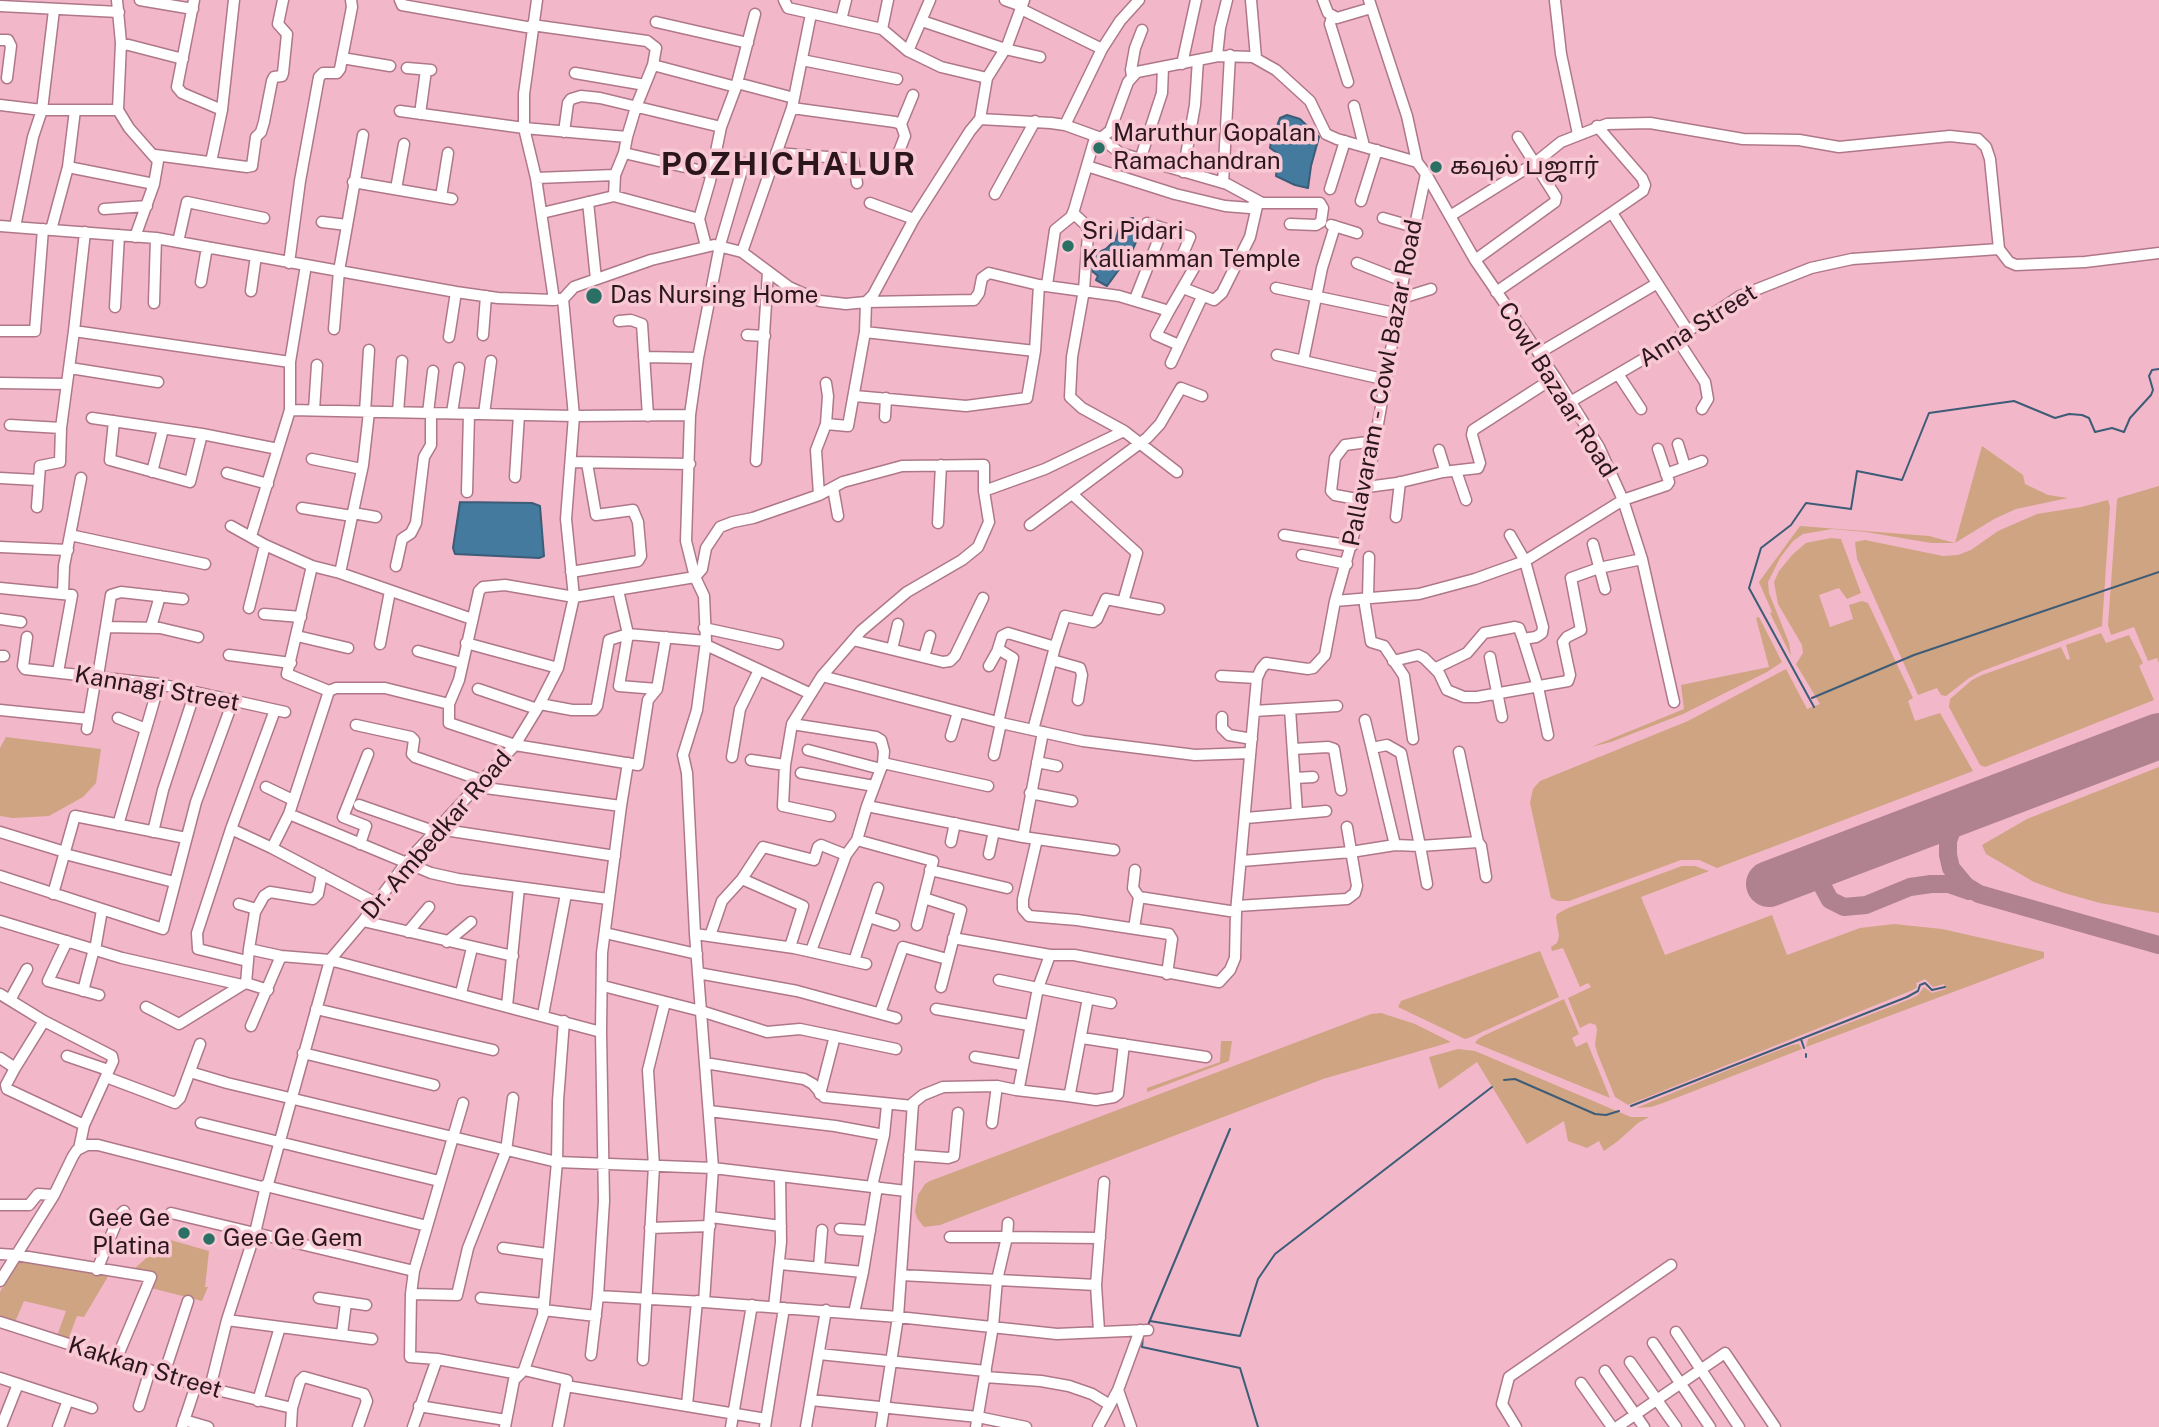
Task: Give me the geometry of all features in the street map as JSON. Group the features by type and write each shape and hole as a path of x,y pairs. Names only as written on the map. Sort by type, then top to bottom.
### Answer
{"street":[{"path":"117,0 121,43 118,110 141,144 155,155 158,161 155,184 135,237"},
{"path":"140,0 193,4 177,83 182,93 222,110"},
{"path":"211,162 222,110 234,0"},
{"path":"155,155 252,166 256,137 264,122 272,81 283,73 287,34 278,24 283,0"},
{"path":"289,263 300,181 319,77 323,73 337,73 352,7 351,0"},
{"path":"400,0 402,5 647,41 656,48 653,65 636,107 626,137 624,153 615,175 614,196"},
{"name":"Dr. Ambedkar Road","path":"209,1388 255,1233 266,1186 270,1180 330,960 406,863 515,745 558,668 574,597 566,519 574,416 559,299 524,128 524,94 537,0"},
{"path":"784,0 788,8 882,29 908,51 941,67 987,78"},
{"path":"841,20 846,0"},
{"path":"882,29 888,0"},
{"path":"908,51 930,0"},
{"path":"1006,0 1022,5 1102,48"},
{"path":"1065,125 1102,48 1120,21 1139,0"},
{"path":"1182,64 1196,0"},
{"path":"1217,56 1227,0"},
{"path":"1251,0 1256,58"},
{"path":"1323,0 1332,17 1330,24 1348,82"},
{"path":"1555,1 1561,54 1578,134"},
{"path":"0,6 15,3 119,12"},
{"path":"855,396 966,406 1027,398 1043,285 1055,230 1073,213 1098,138 1110,131 1132,76 1137,72 1217,56 1256,58 1276,70 1310,100 1326,134 1417,162 1407,117 1370,4 1337,18 1332,17"},
{"path":"826,424 848,426 865,332 866,302 873,295 914,219 980,119 987,78 1005,49 1022,5"},
{"path":"15,227 33,136 42,110 47,6"},
{"path":"706,246 699,219 721,127 736,85 755,14"},
{"path":"742,252 793,103 811,14"},
{"path":"922,21 1005,49 1040,57"},
{"path":"656,22 748,43"},
{"path":"1132,76 1130,70 1142,30"},
{"path":"0,40 8,40 11,47 7,78"},
{"path":"121,43 183,59"},
{"path":"1223,183 1230,55"},
{"path":"342,58 390,66"},
{"path":"802,60 897,79"},
{"path":"1183,172 1195,104 1198,60"},
{"path":"653,65 736,85 793,103 901,124"},
{"path":"1140,160 1162,93 1163,67"},
{"path":"407,68 429,70 420,114"},
{"path":"575,73 645,85"},
{"path":"898,153 905,136 901,124 913,95"},
{"path":"564,132 566,107 570,99 590,97 721,127"},
{"path":"0,105 42,110 118,110"},
{"path":"1354,106 1364,146"},
{"path":"0,331 36,331 47,229 68,167 75,110"},
{"path":"400,111 524,128 626,137"},
{"path":"980,119 1065,125 1098,138 1120,152 1140,160 1238,188 1258,201 1277,205 1320,203 1323,205 1321,222"},
{"path":"995,194 1035,121"},
{"path":"1450,216 1535,163 1561,142 1597,126 1627,122 1650,123 1743,139 1800,140 1839,146 1950,136 1978,139 1986,147 1990,159 1999,249 2009,262 2017,265 2085,262 2159,253"},
{"path":"1496,292 1643,191 1645,185 1642,178 1597,126"},
{"path":"334,329 340,271 362,135"},
{"path":"1475,260 1555,202 1556,197 1518,136"},
{"path":"1329,189 1345,141"},
{"path":"396,189 404,144"},
{"path":"1361,201 1377,150"},
{"path":"776,152 853,159 857,183"},
{"path":"353,182 447,198 448,153"},
{"path":"624,153 712,173"},
{"name":"Cowl Bazaar Road","path":"1417,162 1475,260 1599,447 1623,500 1642,559 1674,702"},
{"path":"687,1405 711,1222 713,1168 696,954 687,773 683,755 698,710 706,643 704,596 695,577 686,541 690,415 720,245 744,163"},
{"path":"1087,166 1175,194 1225,206 1250,208 1258,201"},
{"path":"68,167 155,184"},
{"name":"Pallavaram - Cowl Bazar Road","path":"1257,678 1266,663 1308,669 1320,662 1328,644 1335,601 1367,486 1426,174"},
{"path":"536,178 615,175"},
{"path":"542,213 614,196 699,219"},
{"path":"1182,288 1214,300 1222,293 1250,237 1258,201"},
{"path":"178,242 187,202 264,218"},
{"path":"587,202 596,279"},
{"path":"870,203 914,219"},
{"path":"104,209 146,206"},
{"path":"1073,213 1087,226 1084,290 1072,356 1070,397 1082,408 1124,431 1177,472"},
{"path":"1612,213 1688,331"},
{"path":"1383,218 1414,227"},
{"path":"322,222 347,225"},
{"path":"1147,222 1190,237 1180,261 1194,268 1156,335 1179,345"},
{"path":"1290,224 1316,225 1321,222 1357,233"},
{"path":"0,226 156,238 486,296 559,299 574,287 651,260 720,245 742,252 799,292 820,301 846,304 974,300 979,293 982,278 989,273 1043,285 1135,299 1169,311"},
{"path":"1303,361 1322,268 1335,226"},
{"path":"1135,299 1163,228"},
{"path":"37,507 40,466 60,462 61,428 85,232"},
{"path":"115,307 120,235"},
{"path":"154,303 156,238"},
{"path":"201,282 207,247"},
{"name":"Anna Street","path":"1570,402 1677,338 1740,296 1811,268 1852,259 1999,249"},
{"path":"251,291 256,256"},
{"path":"1357,263 1404,281"},
{"path":"251,536 290,410 290,362 306,265"},
{"path":"756,461 768,272"},
{"path":"1539,353 1656,284"},
{"path":"1276,288 1399,314"},
{"path":"1402,298 1431,289"},
{"path":"449,337 456,292"},
{"path":"483,335 486,296"},
{"path":"1171,363 1202,297"},
{"path":"619,321 631,320 642,324 648,415"},
{"path":"74,331 290,362"},
{"path":"865,332 1035,351"},
{"path":"747,335 765,336"},
{"path":"1677,338 1705,382 1708,399 1702,409"},
{"path":"340,573 362,468 369,350"},
{"path":"1277,355 1387,380"},
{"path":"645,357 698,358"},
{"path":"398,412 402,361"},
{"path":"484,414 491,362"},
{"path":"314,410 317,365"},
{"path":"70,368 158,382"},
{"path":"452,414 458,368"},
{"path":"396,566 402,539 411,533 416,523 424,457 431,444 429,413 433,371"},
{"path":"1618,374 1641,409"},
{"path":"1367,486 1478,468 1473,430 1555,377"},
{"path":"0,383 68,384"},
{"path":"819,495 816,450 826,424 826,383"},
{"path":"1030,525 1147,438 1160,424 1181,388 1202,397"},
{"path":"885,417 886,398"},
{"path":"290,410 574,416 690,415"},
{"path":"467,492 469,414"},
{"path":"515,477 519,415"},
{"path":"92,418 202,434 278,449"},
{"path":"114,421 110,460 190,482 202,434"},
{"path":"10,425 61,428"},
{"path":"152,472 163,429"},
{"path":"984,491 1045,469 1124,431"},
{"path":"1362,500 1335,495 1331,491 1335,458 1345,445 1376,441"},
{"path":"1678,444 1685,467"},
{"path":"1335,601 1419,594 1475,579 1525,561 1623,500 1667,485 1669,482 1658,449"},
{"path":"1439,450 1443,472"},
{"path":"312,459 362,468"},
{"path":"1666,474 1702,461"},
{"path":"572,463 690,464"},
{"path":"571,572 638,561 641,556 638,522 633,510 596,515 587,463"},
{"path":"938,523 941,465"},
{"path":"666,638 657,689 648,700 638,765 515,745 449,723 449,704 483,587 505,585 574,597 695,577 702,569 706,548 720,527 819,495 843,482 902,467 984,465 984,491 989,522 978,547 962,560 907,592 853,640 822,676 792,724 785,765 783,806 830,816"},
{"path":"1456,471 1466,500"},
{"path":"227,473 268,484"},
{"path":"0,478 37,480"},
{"path":"63,594 64,566 81,478"},
{"path":"1395,517 1400,482"},
{"path":"833,488 838,516"},
{"path":"1072,494 1137,554 1123,602"},
{"path":"302,508 376,517"},
{"path":"230,526 312,566 340,573 472,619"},
{"path":"70,535 205,564"},
{"path":"1284,535 1352,546"},
{"path":"1510,535 1525,561 1543,631 1540,636 1523,639"},
{"path":"1593,544 1605,589"},
{"path":"249,608 265,545"},
{"path":"0,547 68,550"},
{"path":"1303,555 1346,564"},
{"path":"1369,557 1366,598 1371,642 1384,646 1404,676 1413,739"},
{"path":"1393,661 1418,655 1436,668 1445,687 1464,697 1564,682 1570,679 1563,642 1567,637 1581,631 1571,578 1599,568 1642,559"},
{"path":"312,566 287,674 329,691 336,688 386,688 449,704"},
{"path":"0,587 72,595 58,672"},
{"path":"618,590 628,634 619,686 657,689"},
{"path":"380,644 390,591"},
{"path":"0,710 88,724 113,593 183,599"},
{"path":"151,627 160,596"},
{"path":"853,640 950,662 983,598"},
{"path":"1023,837 1037,762 1038,731 1055,647 1065,616 1093,622 1097,619 1103,601 1158,609"},
{"path":"264,614 301,617"},
{"path":"0,619 21,622"},
{"path":"892,649 898,624"},
{"path":"106,627 151,627 198,638"},
{"path":"704,628 778,644"},
{"path":"1436,668 1467,653 1484,633 1519,628 1538,687 1548,735"},
{"path":"989,666 1006,633 1055,647"},
{"path":"478,689 539,706 594,710 609,640 628,634 706,643 811,694"},
{"path":"296,636 348,648"},
{"path":"924,657 930,636"},
{"name":"Kannagi Street","path":"27,637 23,666 27,669 159,684 280,711 231,830"},
{"path":"466,643 558,668"},
{"path":"994,755 1013,656 998,650"},
{"path":"418,651 462,663"},
{"path":"229,654 291,663"},
{"path":"1490,657 1502,717"},
{"path":"1052,660 1080,668 1082,675 1078,700"},
{"path":"732,757 740,709 759,670"},
{"path":"822,676 1000,723 1083,741 1195,755 1250,753"},
{"path":"953,938 1050,955 1074,955 1219,982 1230,970 1235,958 1236,909 1257,678 1221,676"},
{"path":"118,825 159,684"},
{"path":"272,848 289,814 329,691"},
{"path":"153,832 163,790 195,692"},
{"path":"0,876 163,929 196,802 233,701"},
{"path":"1255,711 1338,706"},
{"path":"1290,709 1297,813"},
{"path":"951,736 958,712"},
{"path":"1222,717 1222,728 1228,735 1251,738"},
{"path":"118,719 146,729"},
{"path":"1365,720 1395,845"},
{"path":"792,724 876,737 881,740 884,751 882,766 857,840 846,855 811,951"},
{"path":"356,725 411,737 414,740 412,754 415,757 481,784 621,806"},
{"path":"1372,748 1387,745 1401,753 1427,884"},
{"path":"1293,749 1334,749 1341,790"},
{"path":"808,750 988,786"},
{"path":"1459,752 1486,877"},
{"path":"360,844 366,826 343,817 368,754"},
{"path":"751,760 785,765"},
{"path":"1037,762 1057,766"},
{"path":"591,1355 604,1201 602,953 628,763"},
{"path":"801,773 874,786"},
{"path":"1295,778 1313,777"},
{"path":"266,787 293,800"},
{"path":"1030,793 1072,801"},
{"path":"359,805 437,831 615,856"},
{"path":"867,806 1023,837 1114,850"},
{"path":"1245,818 1326,811"},
{"path":"289,814 431,873 608,899"},
{"path":"54,894 75,816 186,838"},
{"path":"951,842 955,823"},
{"path":"1139,897 1236,909 1347,899 1356,893 1357,886 1347,827"},
{"path":"247,961 202,950 197,946 197,933 231,830 272,848 376,903"},
{"path":"989,854 994,831"},
{"path":"0,832 65,853 174,882"},
{"path":"1037,839 1023,899 1023,909 1029,916 1134,928 1172,936 1167,974"},
{"path":"857,840 933,861 916,925"},
{"path":"1242,861 1351,852 1395,845 1478,842"},
{"path":"710,936 718,909 763,847 814,860 821,845 846,855"},
{"path":"930,870 1007,888"},
{"path":"1134,928 1139,897 1133,888 1135,870"},
{"path":"244,984 256,909 264,896 270,892 313,899 318,894 322,874"},
{"path":"742,879 803,905 790,947"},
{"path":"508,1006 519,888"},
{"path":"854,961 878,888"},
{"path":"543,1015 566,894"},
{"path":"924,898 961,910 942,987"},
{"path":"239,904 256,909"},
{"path":"408,932 429,907"},
{"path":"82,991 103,910"},
{"path":"869,917 894,925"},
{"path":"0,921 122,958 268,990"},
{"path":"363,921 513,956"},
{"path":"447,942 471,922"},
{"path":"605,933 696,954"},
{"path":"695,934 790,947 866,964"},
{"path":"67,941 48,981 99,995"},
{"path":"880,1013 903,947 947,959"},
{"path":"461,993 472,948"},
{"path":"249,949 281,956 330,960 601,1032"},
{"path":"1016,1090 1020,1083 1038,988 1050,955"},
{"path":"251,1026 281,956"},
{"path":"10,1000 27,969"},
{"path":"698,973 797,991 896,1017"},
{"path":"999,980 1111,1003"},
{"path":"146,1007 179,1024 244,984"},
{"path":"603,986 701,1011 766,1032 800,1029 896,1049"},
{"path":"0,994 44,1021 112,1056 113,1061 84,1125 79,1149"},
{"path":"1068,1096 1082,1038 1088,998"},
{"path":"642,1360 654,1166 649,1070 665,1002"},
{"path":"316,1009 493,1050"},
{"path":"936,1009 1029,1025"},
{"path":"44,1021 15,1068 6,1085 7,1089 84,1125"},
{"path":"419,1406 505,1423 514,1380 522,1372 543,1307 557,1162 564,1021"},
{"path":"820,1094 835,1036"},
{"path":"1082,1038 1206,1057"},
{"path":"67,1056 175,1102 180,1098 200,1044"},
{"path":"881,1427 898,1317 913,1103 923,1095 943,1087 997,1086 1096,1100 1118,1094 1124,1044"},
{"path":"303,1053 434,1085"},
{"path":"975,1057 1023,1065"},
{"path":"0,1058 15,1068"},
{"path":"705,1063 804,1079 813,1084 824,1097 913,1106"},
{"path":"190,1072 557,1162 713,1168 906,1191"},
{"path":"992,1123 997,1086"},
{"path":"411,1294 457,1296 468,1248 506,1151 513,1098"},
{"path":"463,1102 414,1271 410,1357 563,1377 567,1380 558,1427"},
{"path":"854,1313 870,1231 887,1105"},
{"path":"709,1111 835,1126 884,1135"},
{"path":"909,1155 948,1158 954,1156 958,1113"},
{"path":"201,1122 439,1181"},
{"path":"0,1281 54,1195 73,1156 87,1145 98,1145 427,1226"},
{"path":"566,1386 734,1413 765,1423 779,1308 780,1175"},
{"path":"1099,1331 1096,1284 1104,1182"},
{"path":"0,1205 29,1205 38,1194 54,1195"},
{"path":"97,1270 119,1216 124,1211"},
{"path":"171,1213 414,1271"},
{"path":"650,1227 711,1222 781,1226"},
{"path":"977,1422 1008,1223"},
{"path":"840,1228 870,1231"},
{"path":"819,1267 822,1230"},
{"path":"950,1237 1100,1238"},
{"path":"503,1248 547,1254"},
{"path":"0,1254 151,1277 116,1360"},
{"path":"780,1264 863,1272"},
{"path":"1516,1427 1502,1404 1509,1377 1671,1265"},
{"path":"901,1275 1096,1284"},
{"path":"598,1296 826,1310 1057,1334 1144,1330 1118,1390 1098,1427"},
{"path":"319,1298 366,1305"},
{"path":"481,1298 596,1316"},
{"path":"164,1374 188,1301"},
{"path":"342,1334 346,1303"},
{"path":"731,1427 752,1305"},
{"path":"806,1427 826,1310"},
{"path":"227,1320 372,1339"},
{"name":"Kakkan Street","path":"0,1322 195,1384 292,1408"},
{"path":"258,1401 280,1327"},
{"path":"1676,1332 1739,1427"},
{"path":"1653,1343 1710,1427"},
{"path":"1617,1427 1725,1353 1775,1427"},
{"path":"819,1354 1041,1381 1069,1386 1092,1394 1110,1405"},
{"path":"413,1427 437,1359"},
{"path":"1630,1362 1676,1427"},
{"path":"139,1406 150,1370"},
{"path":"1605,1371 1644,1427"},
{"path":"291,1427 292,1408 300,1381 307,1377 364,1394 367,1401 358,1427"},
{"path":"0,1378 92,1408"},
{"path":"1,1427 18,1384"},
{"path":"195,1384 183,1424 208,1427"},
{"path":"1581,1384 1612,1427"},
{"path":"1118,1390 1131,1427"},
{"path":"58,1427 68,1400"},
{"path":"811,1400 1026,1427"}],"shaded area":[{"path":"1982,446 2023,475 2025,484 2048,495 2068,498 2016,509 1955,543"},
{"path":"2159,486 2159,663 2157,658 2148,661 2134,627 2111,635 2108,625 2117,500"},
{"path":"2108,500 2110,507 2102,626 1982,671 1946,696 1941,695 1937,688 1918,695 1857,559 1855,542 1865,540 1943,556 1958,555 1971,550 1998,531 2037,514"},
{"path":"1800,526 1929,536 1955,543 1931,543 1832,529 1803,534 1793,541 1780,558 1768,582 1769,593 1789,643 1791,656 1770,613 1772,612 1759,582"},
{"path":"1831,538 1841,539 1861,593 1847,599 1839,588 1819,595 1830,627 1853,619 1849,605 1862,601 1868,603 1913,698 1908,701 1915,721 1940,713 1973,771 1717,868 1699,860 1681,860 1569,901 1551,898 1530,803 1533,789 1540,781 1688,721 1786,669 1807,709 1820,704 1796,664 1803,653 1802,645 1778,604 1774,582 1779,571 1806,543"},
{"path":"1759,617 1782,662 1683,714 1591,747 1684,709 1681,685 1769,667 1756,618"},
{"path":"2101,633 2106,643 2129,635 2143,663 2139,666 2154,700 1985,767 1980,765 1949,707 1950,699 1982,675 2061,647 2067,660 2070,659 2066,645"},
{"path":"6,737 101,749 96,783 83,797 49,816 0,816 0,748"},
{"path":"2159,767 2159,913 2100,903 2064,893 2034,882 1986,854 1982,845 2027,819"},
{"path":"1682,866 1695,866 1709,871 1641,897 1665,955 1772,915 1787,955 1860,928 1894,924 1942,929 2044,952 2044,958 1806,1047 1808,1039 1910,999 1918,995 1924,987 1932,993 1946,989 1944,984 1933,987 1925,979 1916,983 1917,987 1913,990 1628,1105 1615,1097 1598,1055 1595,1045 1596,1025 1590,1023 1580,1028 1568,998 1591,987 1588,983 1580,987 1563,948 1552,951 1551,947 1557,943 1559,936 1556,918 1557,914 1568,908"},
{"path":"1540,951 1559,997 1471,1037 1465,1039 1398,1007 1401,1001"},
{"path":"1564,999 1579,1034 1572,1038 1576,1047 1587,1042 1610,1098 1475,1043 1485,1035"},
{"path":"1381,1013 1415,1024 1451,1042 1323,1079 940,1225 924,1227 917,1218 915,1211 918,1195 930,1181 1371,1014"},
{"path":"1221,1041 1232,1041 1229,1061 1147,1092 1147,1088 1220,1062"},
{"path":"1799,1044 1802,1049 1663,1103 1636,1108 1733,1068"},
{"path":"1458,1049 1475,1051 1631,1117 1649,1117 1604,1151 1599,1141 1587,1148 1568,1141 1564,1121 1527,1144 1477,1062 1439,1089 1429,1057"},
{"path":"167,1239 209,1251 205,1287 208,1287 202,1301 151,1288 155,1276 133,1270"},
{"path":"21,1260 110,1273 84,1317 77,1316 68,1340 57,1336 66,1311 24,1301 15,1322 0,1317 0,1292 14,1266"}],"water":[{"path":"1287,115 1300,119 1319,137 1308,188 1276,176 1280,161 1277,153 1270,148 1271,141 1280,118"},
{"path":"1133,218 1140,223 1142,229 1131,253 1107,286 1096,280 1098,276 1092,271 1093,263 1097,253 1106,249 1116,239 1120,224"},
{"path":"460,502 532,503 540,506 544,556 539,558 455,554 453,548"}],"waterway":[{"path":"1814,707 1749,588 1761,548 1791,525 1806,503 1851,509 1857,471 1902,480 1929,413 2014,401 2055,418 2069,414 2082,415 2089,418 2095,432 2112,428 2124,432 2130,418 2151,395 2153,390 2149,376 2152,370 2159,369"},
{"path":"1812,698 1914,655 2159,572"},
{"path":"1631,1106 1907,997 1925,983 1932,990 1945,987"},
{"path":"1801,1039 1804,1048"},
{"path":"1504,1080 1515,1079 1595,1114 1606,1115 1619,1111"},
{"path":"1150,1321 1240,1336 1258,1279 1275,1254 1492,1087"},
{"path":"1148,1325 1230,1129"},
{"path":"1143,1336 1142,1347 1240,1368 1258,1427"}],"taxiway":[{"path":"1971,808 1953,827 1948,841 1951,868 1966,886 1979,894 2159,945"},
{"path":"1834,859 1824,870 1823,887 1830,900 1844,907 1866,905 1910,887 1931,884 1949,884 1969,891"}],"runway":[{"path":"1769,884 2159,736"}],"place":[{"name":"Maruthur Gopalan Ramachandran","path":"1099,148"},
{"name":"கவுல் பஜார்","path":"1436,167"},
{"name":"Sri Pidari Kalliamman Temple","path":"1068,246"},
{"name":"Das Nursing Home","path":"594,296"},
{"name":"Gee Ge Platina","path":"184,1233"},
{"name":"Gee Ge Gem","path":"209,1239"}],"district":[{"name":"POZHICHALUR","path":"789,165"}]}
